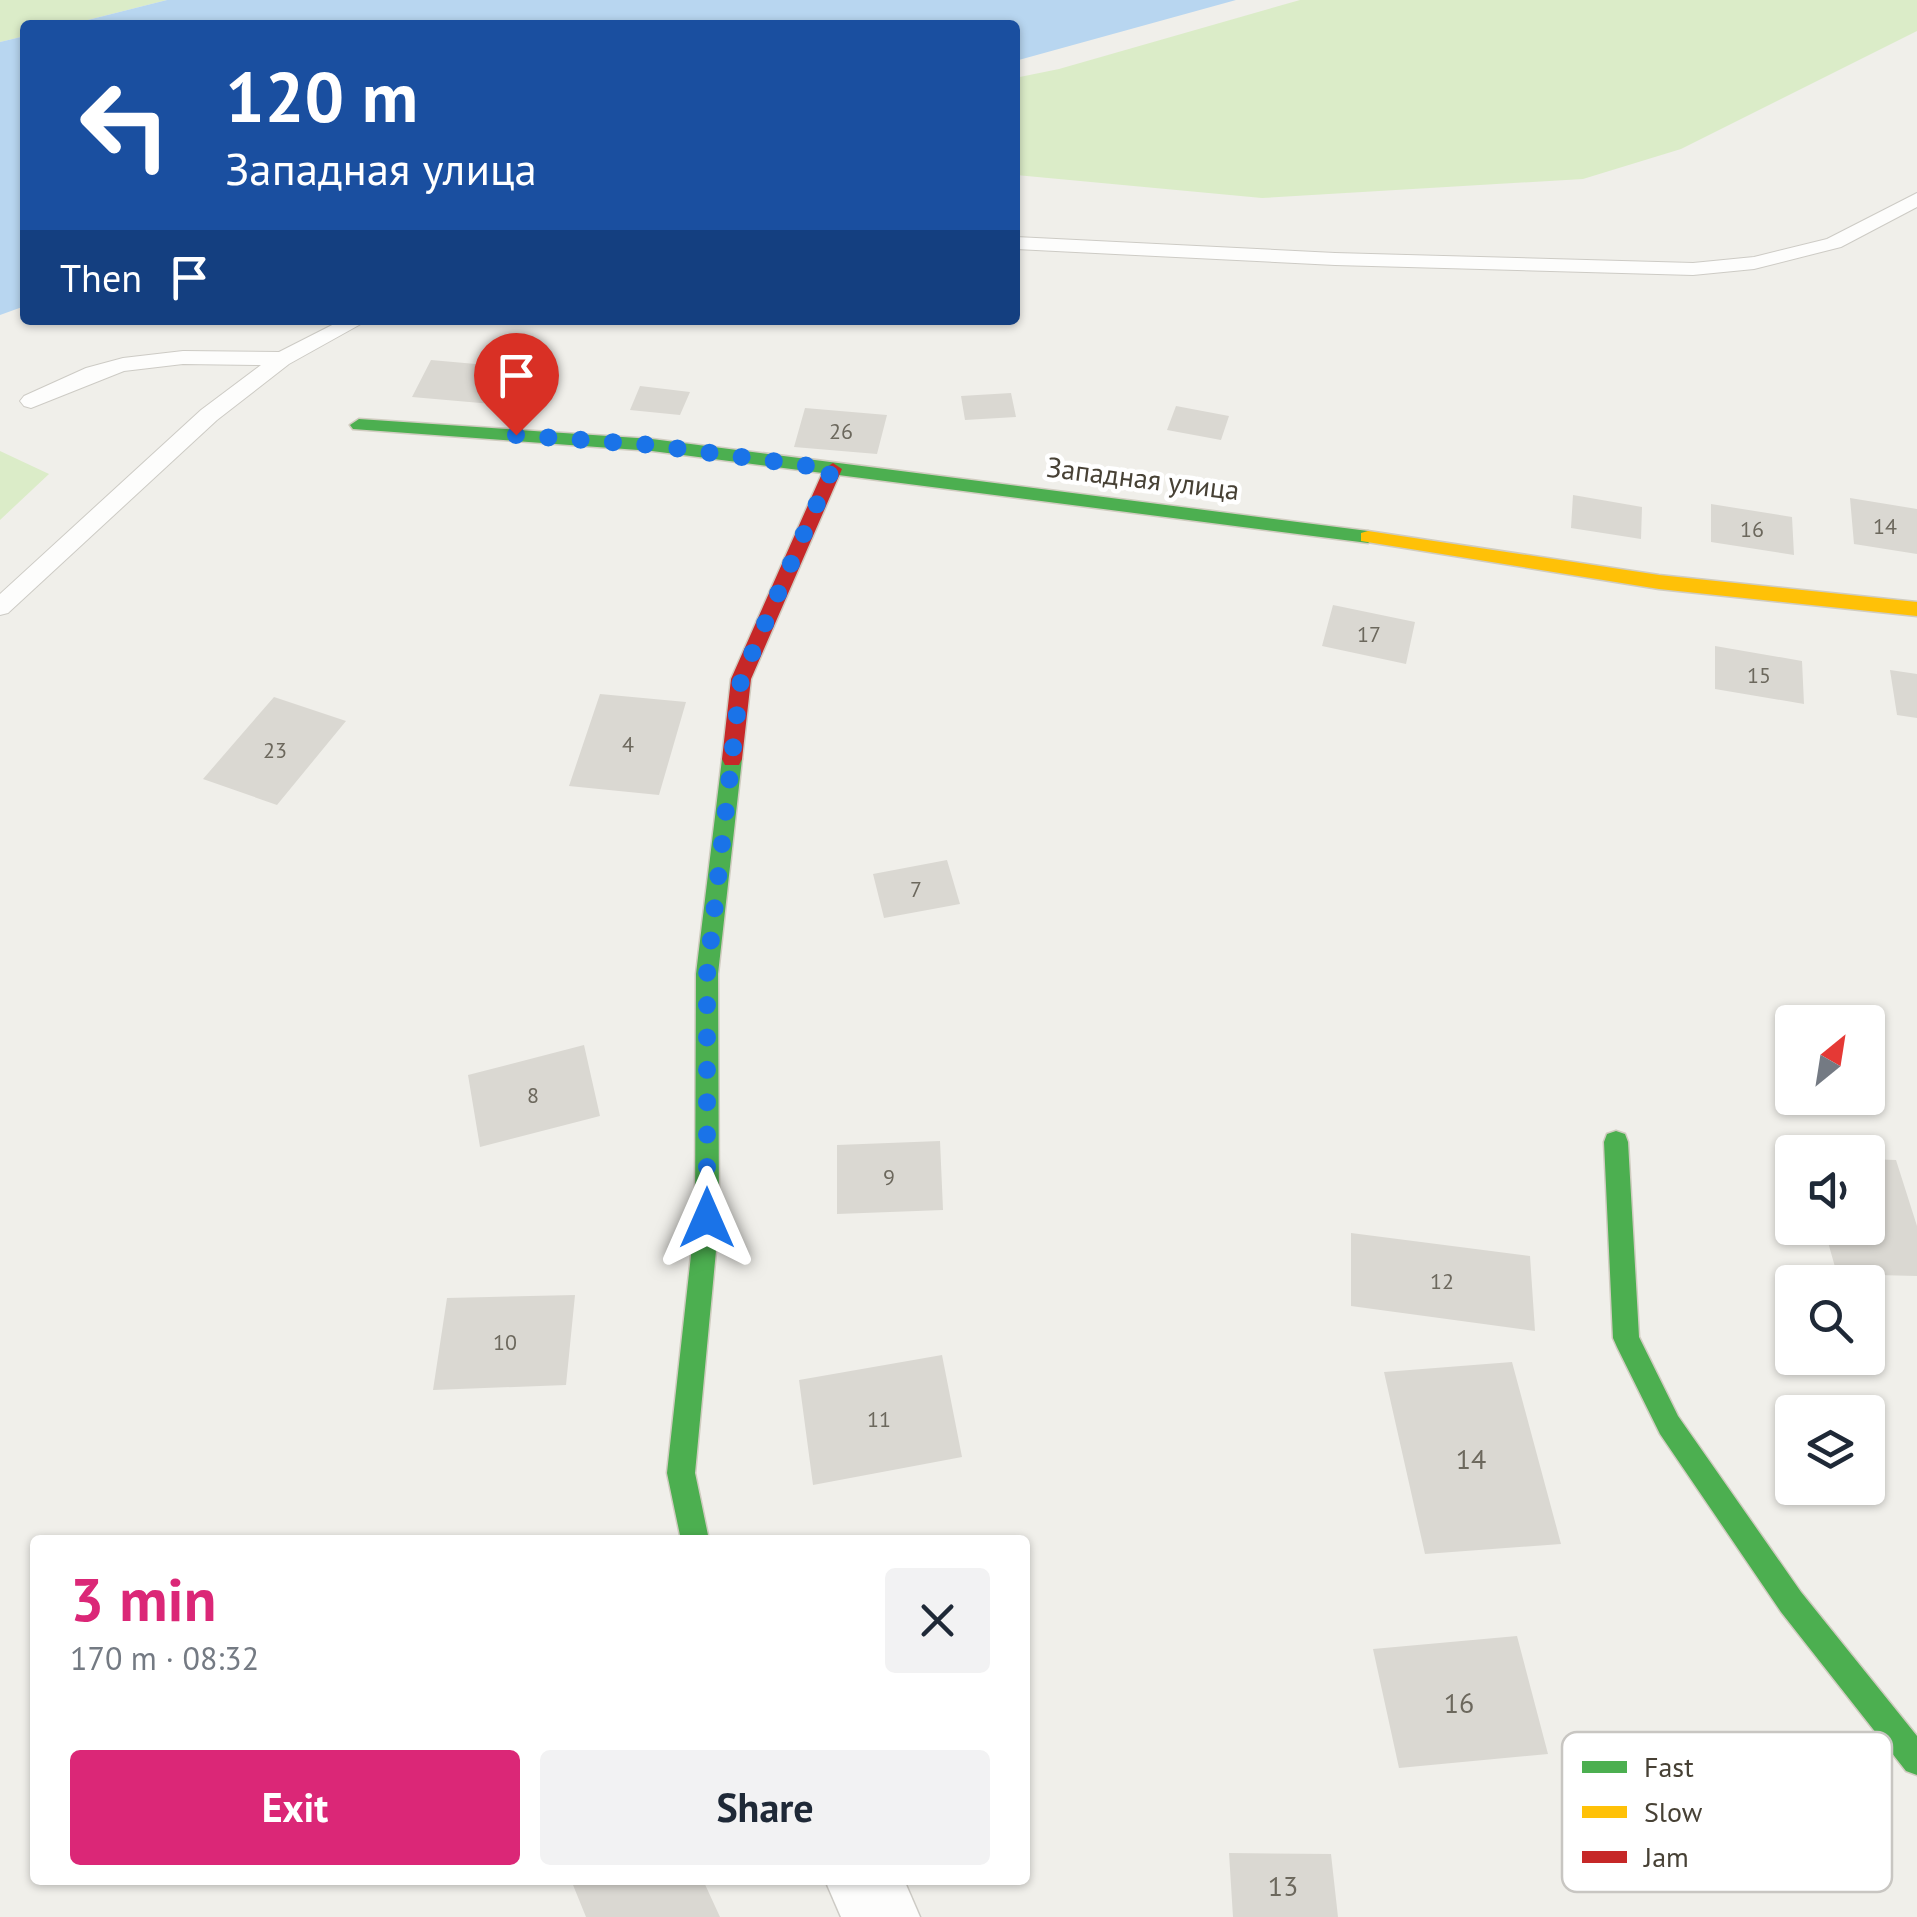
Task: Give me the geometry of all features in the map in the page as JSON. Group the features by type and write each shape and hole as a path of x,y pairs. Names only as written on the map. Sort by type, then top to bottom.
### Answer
{"street":[{"name":"Западная улица","path":"358,425 652,445 1370,537 1659,582 1917,609"},
{"path":"694,1535 681,1473 707,1218 707,974 741,679 832,469"},
{"path":"1616,1142 1626,1338 1670,1424 1769,1570 1917,1760"},
{"path":"866,1885 882,1917"}],"lane":[{"path":"1020,243 1335,259 1693,269 1754,264 1834,243 1917,199"},
{"path":"0,607 209,416 282,359 348,325"},
{"path":"30,400 71,378 141,360 282,359"}],"green space":[{"path":"0,0 167,0 88,20 20,20 20,37 0,42"},
{"path":"1300,0 1917,0 1917,31 1681,149 1583,179 1262,198 1020,175 1020,77"},
{"path":"0,451 49,474 0,520"}],"water":[{"path":"167,0 1236,0 1020,60 1020,20 88,20"},
{"path":"20,37 20,308 0,315 0,42"}],"building":[{"path":"431,360 509,367 492,404 412,397"},
{"path":"640,386 690,392 680,415 630,410"},
{"path":"1011,393 1016,417 965,420 961,396"},
{"path":"1176,406 1229,416 1221,440 1167,430"},
{"path":"805,408 887,415 877,454 794,447"},
{"path":"1573,495 1642,507 1641,539 1571,528"},
{"path":"1850,498 1917,509 1917,554 1854,544"},
{"path":"1711,504 1792,517 1794,555 1711,542"},
{"path":"1333,605 1415,622 1406,664 1322,646"},
{"path":"1715,646 1802,661 1804,704 1715,689"},
{"path":"1890,670 1917,674 1917,718 1897,715"},
{"path":"600,694 686,702 659,795 569,786"},
{"path":"274,697 346,721 277,805 203,779"},
{"path":"947,860 960,904 884,918 873,874"},
{"path":"584,1045 600,1116 480,1147 468,1075"},
{"path":"940,1141 943,1210 837,1214 837,1145"},
{"path":"1885,1160 1896,1160 1917,1226 1917,1276 1885,1275 1885,1265 1834,1265 1829,1245 1885,1245"},
{"path":"1351,1233 1530,1256 1535,1331 1351,1306"},
{"path":"575,1295 566,1385 433,1390 447,1298"},
{"path":"942,1355 962,1457 813,1485 799,1380"},
{"path":"1512,1362 1561,1544 1425,1554 1384,1372"},
{"path":"1517,1636 1548,1754 1399,1768 1373,1649"},
{"path":"1229,1853 1331,1854 1338,1917 1233,1917"},
{"path":"573,1885 705,1885 720,1917 586,1917"}],"traffic: fast":[{"path":"359,425 652,445 1368,537"},
{"path":"694,1535 681,1473 707,1219 707,974 732,759"},
{"path":"1616,1142 1626,1338 1669,1425 1791,1602 1917,1760"}],"traffic: slow":[{"path":"1368,537 1659,582 1917,609"}],"traffic: jam":[{"path":"732,759 741,679 833,469"}],"route":[{"path":"516,435 652,445 832,469 741,679 707,974 707,1218"}]}
